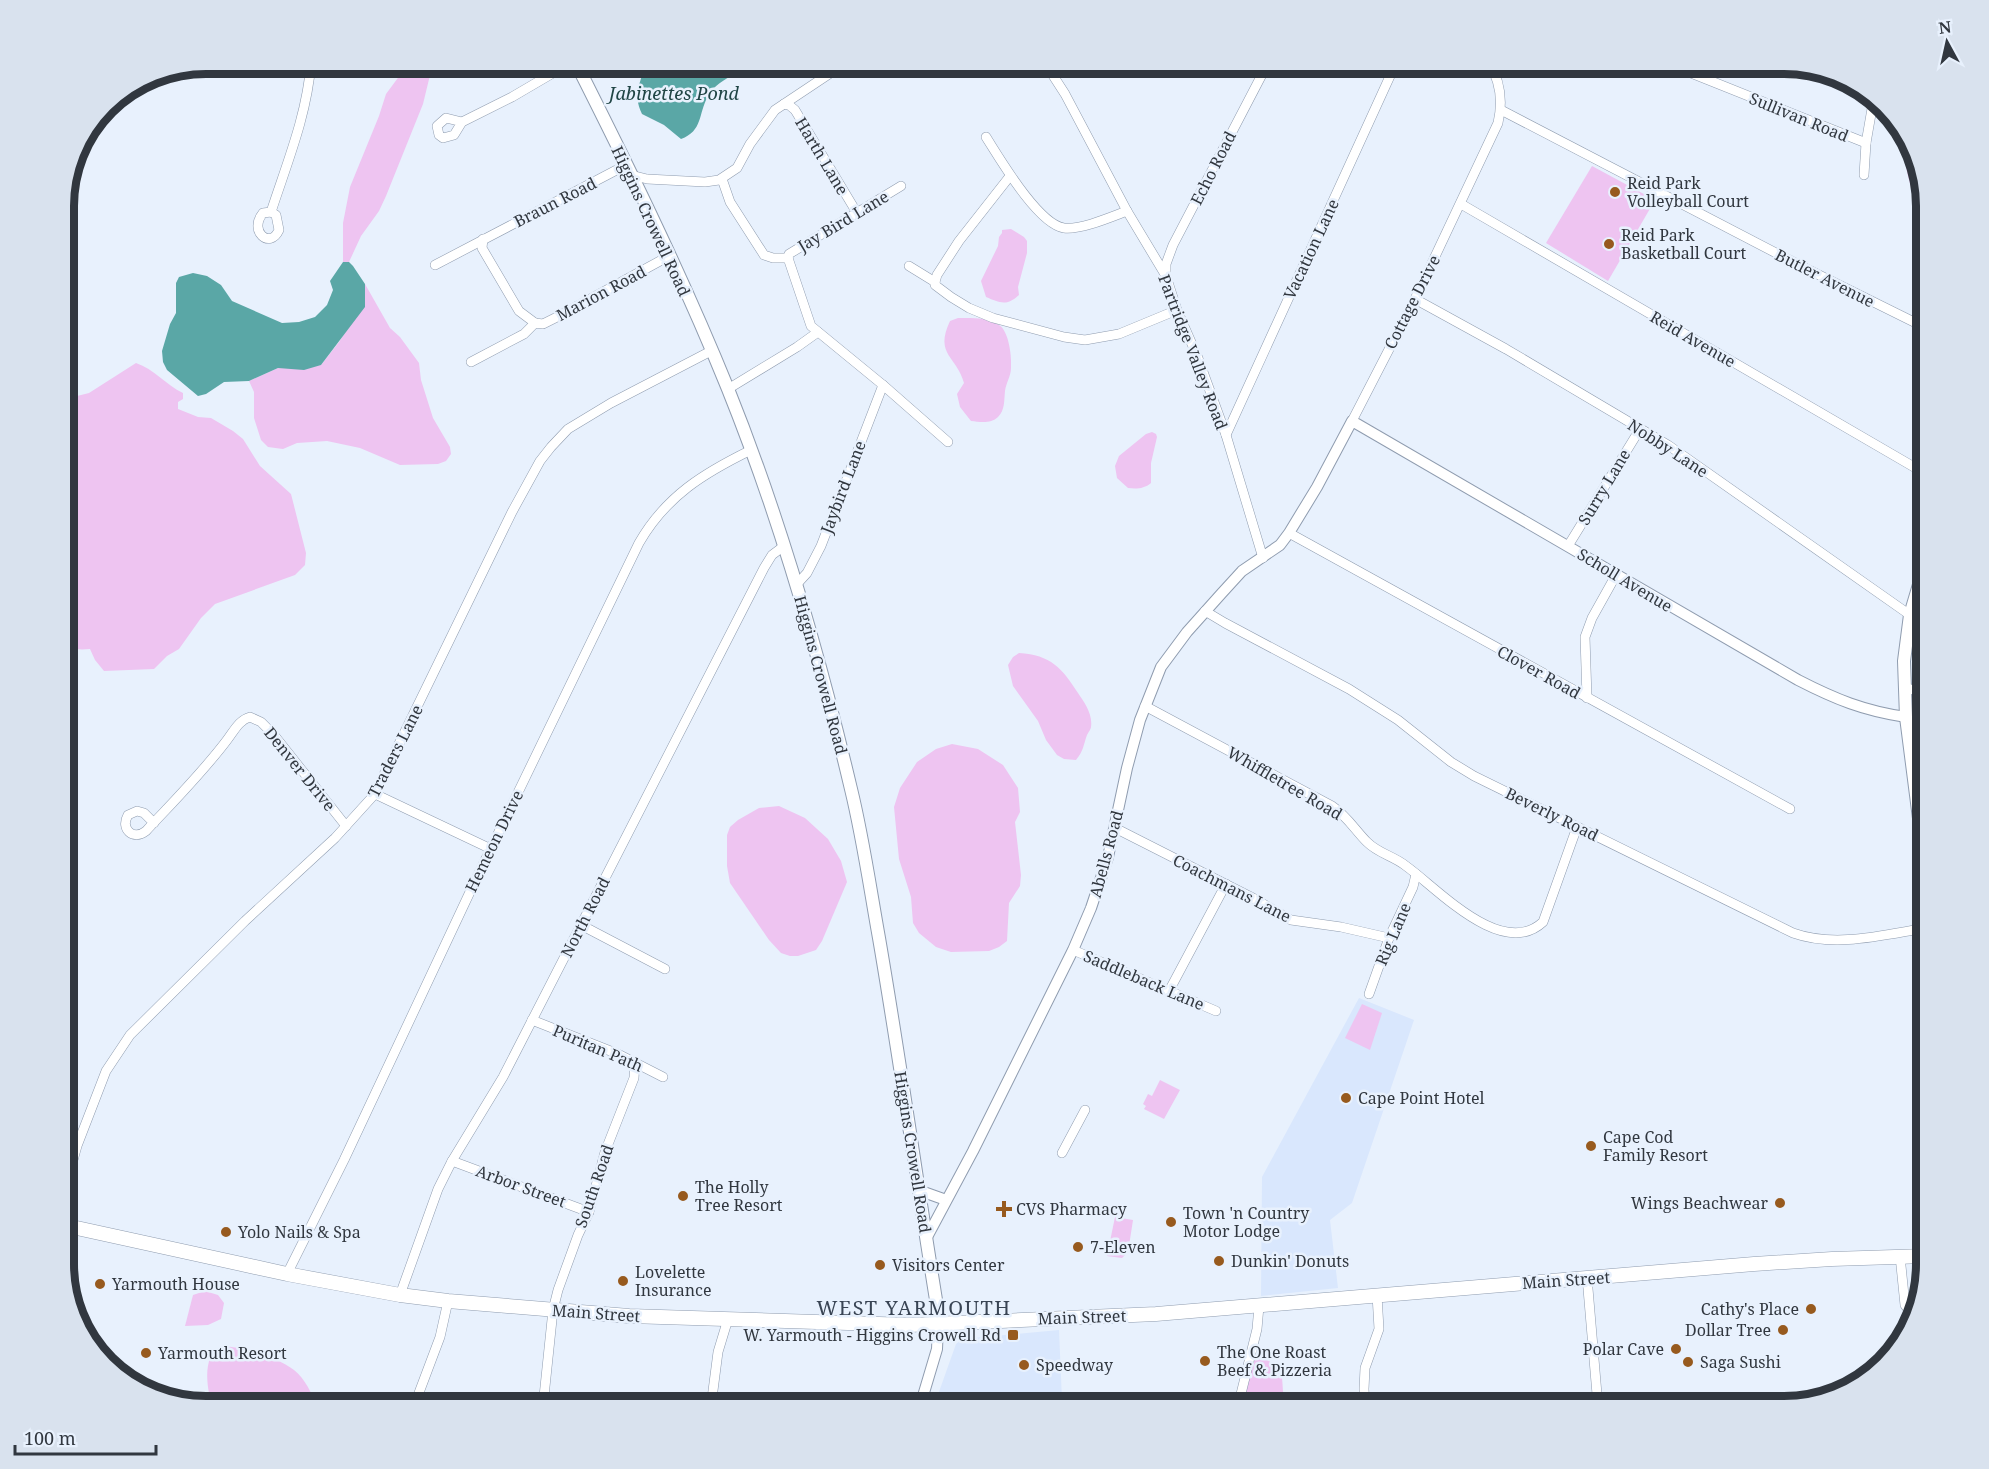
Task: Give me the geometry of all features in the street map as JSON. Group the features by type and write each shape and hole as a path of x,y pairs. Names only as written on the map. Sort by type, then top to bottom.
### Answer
{"main road":[{"name":"Higgins Crowell Road","path":"581,73 629,170 728,389 784,546 833,714 862,838 937,1306 938,1325"},
{"path":"1916,599 1910,615 1904,661 1905,717 1916,799"},
{"name":"Main Street","path":"74,1228 287,1274 400,1295 448,1301 629,1316 938,1325 1154,1315 1806,1260 1916,1256"}],"street":[{"path":"270,212 301,120 307,98 310,73"},
{"path":"462,122 553,73"},
{"path":"629,170 647,179 705,182 722,178 737,168 750,144 769,118 831,73"},
{"name":"Partridge Valley Road","path":"1051,73 1127,211 1166,276 1226,435 1263,558"},
{"name":"Echo Road","path":"1166,276 1166,264 1173,245 1261,73"},
{"name":"Vacation Lane","path":"1226,435 1391,73"},
{"name":"Cottage Drive","path":"1289,533 1317,487 1415,299 1492,136 1500,110 1498,82 1494,73"},
{"name":"Sullivan Road","path":"1691,73 1866,143"},
{"name":"Harth Lane","path":"784,105 789,105 795,110 857,213"},
{"path":"1864,175 1866,143 1872,108"},
{"name":"Butler Avenue","path":"1500,110 1916,323"},
{"path":"986,138 1010,176 1050,222 1064,228 1096,222 1127,211"},
{"name":"Braun Road","path":"435,265 629,170"},
{"path":"935,282 937,274 959,241 1010,176"},
{"path":"722,178 730,202 764,255 773,258 788,258 804,299 811,326 948,442"},
{"name":"Jay Bird Lane","path":"788,258 789,254 901,186"},
{"name":"Reid Avenue","path":"1461,204 1916,468"},
{"path":"483,240 482,248 519,311 535,323"},
{"name":"Marion Road","path":"471,362 524,333 535,323 543,324 559,316 669,256"},
{"path":"909,266 935,282 951,297 969,308 993,318 1064,337 1084,340 1119,334 1177,310"},
{"name":"Nobby Lane","path":"1415,299 1506,349 1668,445 1910,615"},
{"path":"728,389 818,332"},
{"name":"Traders Lane","path":"74,1157 106,1071 130,1035 245,921 346,826 375,794 512,512 540,461 551,447 568,429 611,403 711,351"},
{"name":"Jaybird Lane","path":"796,585 807,573 820,546 883,385"},
{"name":"Scholl Avenue","path":"1352,421 1798,680 1831,697 1875,712 1905,717"},
{"name":"Surry Lane","path":"1568,546 1640,429"},
{"name":"Hemeon Drive","path":"287,1274 344,1160 630,558 649,524 673,498 691,484 724,463 751,450"},
{"name":"Abells Road","path":"926,1239 973,1151 1073,950 1104,873 1127,768 1145,706 1161,667 1205,610 1242,571 1280,545 1289,533"},
{"name":"Clover Road","path":"1289,533 1790,809"},
{"name":"North Road","path":"400,1295 438,1189 452,1161 494,1092 532,1020 764,568 772,555 784,546"},
{"path":"1587,698 1586,637 1592,618 1616,575"},
{"name":"Beverly Road","path":"1205,610 1349,689 1398,720 1451,762 1474,776 1767,921 1806,938 1840,940 1916,929"},
{"path":"1904,687 1916,691"},
{"name":"Whiffletree Road","path":"1145,706 1332,806 1351,822 1368,843 1383,855 1401,862 1469,917 1509,932 1531,931 1543,922 1577,827"},
{"name":"Denver Drive","path":"154,823 208,764 240,722 250,717 258,719 274,735 346,826"},
{"path":"375,794 491,849"},
{"name":"Coachmans Lane","path":"1115,828 1291,920 1341,927 1389,938"},
{"name":"Rig Lane","path":"1369,994 1389,938 1413,887 1416,874"},
{"path":"1169,991 1226,884"},
{"path":"581,925 665,969"},
{"name":"Saddleback Lane","path":"1073,950 1216,1011"},
{"name":"Puritan Path","path":"532,1020 663,1077"},
{"name":"South Road","path":"544,1396 553,1310 562,1277 589,1212 605,1152 634,1078 635,1063"},
{"path":"1062,1153 1084,1110"},
{"name":"Arbor Street","path":"452,1161 589,1212"},
{"path":"918,1190 946,1200"},
{"path":"1900,1256 1907,1308"},
{"path":"1587,1277 1597,1396"},
{"path":"1364,1396 1365,1368 1379,1329 1377,1295"},
{"path":"418,1396 440,1337 448,1301"},
{"path":"1240,1396 1257,1329 1259,1306"},
{"path":"712,1396 718,1352 728,1319"},
{"path":"923,1396 937,1349 938,1325"}],"shaded area":[{"path":"402,73 431,73 423,104 386,196 379,211 361,236 349,262 343,262 343,223 350,187 386,94"},
{"path":"1906,156 1915,193 1909,180"},
{"path":"1592,166 1655,200 1608,281 1546,243"},
{"path":"1011,229 1027,241 1027,253 1018,287 1019,295 1011,301 999,302 986,297 981,281 998,246 1002,230"},
{"path":"365,284 390,328 400,337 419,363 421,380 433,418 450,447 451,454 446,461 438,464 400,465 360,448 327,441 297,443 283,449 268,447 261,440 254,418 254,392 249,381 278,368 321,365 365,302"},
{"path":"958,318 979,318 995,322 1002,328 1007,338 1011,371 1002,411 992,421 971,421 960,407 957,394 964,383 961,374 948,355 944,341 950,321"},
{"path":"136,363 149,369 183,393 183,399 178,402 178,409 198,417 211,418 233,431 243,439 260,466 291,494 306,553 305,565 295,575 215,604 201,618 179,649 167,656 154,669 104,671 90,649 74,648 74,393 77,396 89,393"},
{"path":"1152,432 1157,437 1151,463 1151,483 1140,488 1128,488 1117,478 1115,466 1119,456 1146,434"},
{"path":"1019,653 1030,654 1055,664 1067,676 1085,704 1091,717 1091,728 1076,760 1064,759 1057,755 1046,740 1038,721 1013,686 1008,665"},
{"path":"952,744 978,749 1003,765 1018,788 1020,812 1015,822 1021,875 1020,886 1009,903 1007,941 989,951 951,952 936,947 919,933 913,923 911,897 899,859 894,807 900,788 917,762 936,749"},
{"path":"779,806 805,818 828,839 841,861 847,882 822,941 816,950 798,956 781,953 769,940 730,883 727,866 727,835 730,827 759,808"},
{"name":"Cape Point Hotel","path":"1359,998 1414,1020 1352,1203 1330,1220 1338,1288 1261,1296 1262,1177"},
{"path":"1362,1004 1382,1013 1370,1050 1345,1038"},
{"path":"1160,1080 1180,1090 1164,1119 1144,1109 1146,1106 1143,1104 1148,1094 1152,1096"},
{"path":"1115,1217 1133,1220 1128,1252 1122,1258 1107,1256"},
{"path":"205,1291 218,1295 224,1303 221,1319 208,1325 185,1326 193,1295"},
{"path":"1059,1330 1062,1396 937,1396 956,1344 962,1339"},
{"path":"222,1346 240,1348 287,1365 305,1382 312,1396 210,1396 208,1364 215,1350"},
{"path":"1255,1354 1278,1366 1282,1377 1283,1396 1242,1396"}],"water":[{"name":"Jabinettes Pond","path":"642,73 737,73 712,90 697,127 681,139 664,125 642,114 638,100 638,88"},
{"path":"343,262 349,262 353,266 365,284 365,307 321,365 304,370 278,368 249,381 224,382 206,394 198,396 167,370 163,362 162,351 170,324 176,313 176,283 179,277 193,273 207,276 221,285 232,301 282,323 299,322 315,317 327,305 333,290 330,281"}],"place":[{"name":"Reid Park Volleyball Court","path":"1615,192"},
{"name":"Reid Park Basketball Court","path":"1609,244"},
{"name":"Cape Point Hotel","path":"1346,1098"},
{"name":"Cape Cod Family Resort","path":"1591,1146"},
{"name":"The Holly Tree Resort","path":"683,1196"},
{"name":"Wings Beachwear","path":"1780,1203"},
{"name":"CVS Pharmacy","path":"1004,1209"},
{"name":"Town 'n Country Motor Lodge","path":"1171,1222"},
{"name":"Yolo Nails & Spa","path":"226,1232"},
{"name":"7-Eleven","path":"1078,1247"},
{"name":"Dunkin' Donuts","path":"1219,1261"},
{"name":"Visitors Center","path":"880,1265"},
{"name":"Lovelette Insurance","path":"623,1281"},
{"name":"Yarmouth House","path":"100,1284"},
{"name":"Cathy's Place","path":"1811,1309"},
{"name":"Dollar Tree","path":"1783,1330"},
{"name":"W. Yarmouth - Higgins Crowell Rd","path":"1013,1335"},
{"name":"Polar Cave","path":"1676,1349"},
{"name":"Yarmouth Resort","path":"146,1353"},
{"name":"The One Roast Beef & Pizzeria","path":"1205,1361"},
{"name":"Saga Sushi","path":"1688,1362"},
{"name":"Speedway","path":"1024,1365"}],"district":[{"name":"WEST YARMOUTH","path":"914,1308"}]}
